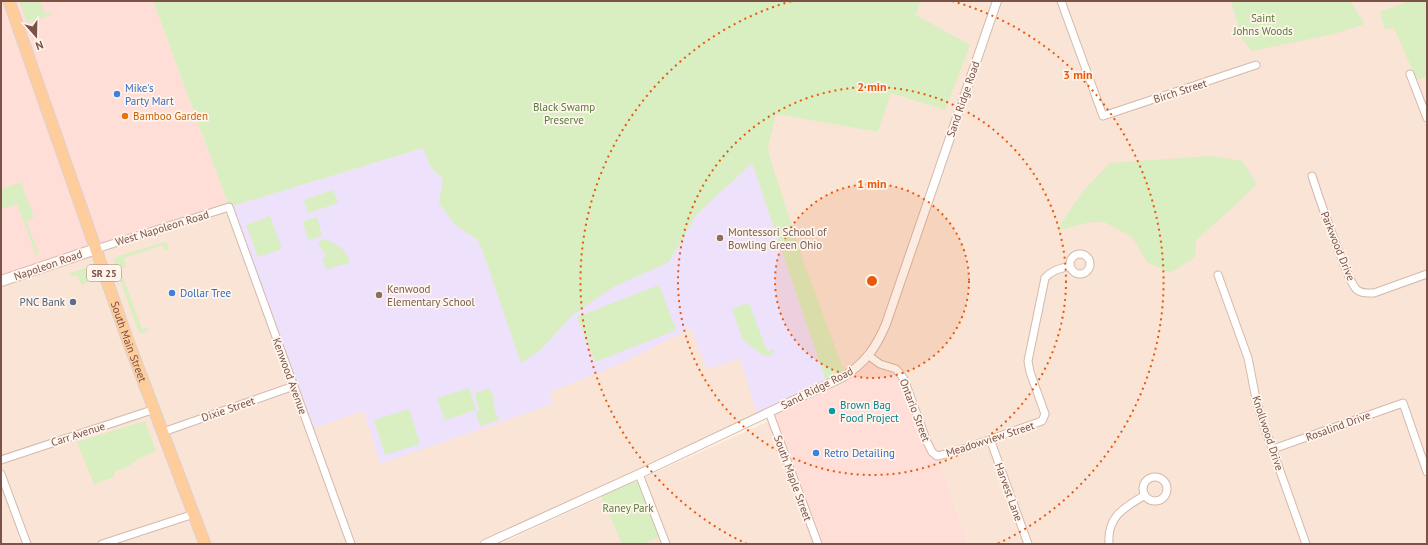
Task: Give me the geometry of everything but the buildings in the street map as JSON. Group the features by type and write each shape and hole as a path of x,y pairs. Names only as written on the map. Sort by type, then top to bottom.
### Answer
{"main road":[{"name":"South Main Street","path":"9,1 128,341 205,544"},
{"name":"Napoleon Road","path":"1,281 96,249"}],"street":[{"name":"Sand Ridge Road","path":"484,544 502,540 843,377 854,370 869,356 886,324 997,1"},
{"name":"Birch Street","path":"1064,2 1103,116 1256,66"},
{"path":"1410,74 1427,118"},
{"name":"Parkwood Drive","path":"1312,176 1337,246 1356,288 1361,292 1374,293 1427,274"},
{"name":"West Napoleon Road","path":"96,249 229,207"},
{"name":"Kenwood Avenue","path":"229,207 351,544"},
{"name":"Meadowview Street","path":"937,456 950,453 1042,421 1045,414 1030,372 1028,361 1030,348 1045,278 1056,269 1070,266"},
{"name":"Knollwood Drive","path":"1218,275 1248,358 1256,399 1306,544"},
{"name":"Ontario Street","path":"869,356 880,364 896,369 904,379 927,442 932,452 937,456"},
{"name":"Dixie Street","path":"163,432 294,386"},
{"name":"Rosalind Drive","path":"1273,449 1402,403 1427,472"},
{"name":"Carr Avenue","path":"1,460 155,409"},
{"name":"South Maple Street","path":"769,412 818,544"},
{"name":"Harvest Lane","path":"990,439 1028,544"},
{"path":"1,474 27,544"},
{"path":"638,474 666,544"},
{"path":"1108,544 1110,527 1115,518 1123,509 1145,495"},
{"path":"102,544 194,514"}],"shaded area":[{"path":"1,1 153,1 229,207 1,281"},
{"path":"921,1 1418,1 1417,79 1427,76 1427,544 968,544 937,456 854,370 485,544 1,544 1,281 229,207 443,179 486,261 613,287 669,262 697,214 757,157 767,112 878,132"},
{"name":"Kenwood Elementary School","path":"423,148 430,166 443,179 454,224 478,240 486,261 539,351 574,314 613,287 669,262 697,213 752,162 827,384 758,417 740,359 707,369 691,328 622,363 550,392 553,404 380,464 364,411 310,429 229,207"},
{"path":"869,356 896,369 908,391 937,456 968,544 811,544 767,422 769,412 843,377"},
{"path":"767,422 811,544 500,544 650,475"}],"green space":[{"path":"19,1 40,1 45,14 51,12 52,15 27,23"},
{"name":"Black Swamp Preserve","path":"153,1 921,1 916,15 970,45 945,110 891,93 878,132 776,114 768,147 769,155 804,263 844,371 826,381 752,163 697,214 669,262 613,287 574,314 539,351 521,363 478,240 454,224 439,203 443,179 430,166 423,148 229,207"},
{"name":"Saint Johns Woods","path":"1231,1 1350,1 1365,24 1334,34 1252,51 1242,39"},
{"path":"1409,1 1427,1 1427,76 1417,80 1394,28 1385,29 1380,12"},
{"path":"1211,156 1242,161 1257,184 1196,240 1195,257 1170,273 1147,262 1133,238 1105,222 1091,222 1057,230 1083,191 1110,163"},
{"path":"21,182 34,218 26,221 39,254 36,255 17,204 1,209 1,189"},
{"path":"333,190 338,203 308,213 304,200"},
{"path":"270,216 282,249 258,257 246,225"},
{"path":"317,217 322,236 308,240 303,221"},
{"path":"325,239 342,248 349,258 349,263 326,269 322,259 326,256 318,244 320,241"},
{"path":"164,242 167,243 169,249 168,251 165,250 163,245 124,258 126,267 120,269 142,329 148,328 149,330 139,333 113,260 116,257"},
{"path":"85,268 91,270 96,280 81,285 78,275 72,276 70,273"},
{"path":"659,285 676,330 595,362 577,317"},
{"path":"749,303 767,351 774,349 774,353 769,356 764,356 743,340 732,309"},
{"path":"469,388 476,410 445,420 437,398"},
{"path":"488,389 493,395 494,407 499,420 480,426 476,412 479,411 475,393"},
{"path":"409,409 420,444 385,455 374,420"},
{"path":"145,421 156,451 141,457 129,466 114,472 114,477 94,484 77,442"},
{"name":"Raney Park","path":"633,481 639,483 660,537 643,544 622,544 601,495"}],"place":[{"name":"Mike's Party Mart","path":"117,94"},
{"name":"Bamboo Garden","path":"125,116"},
{"name":"Montessori School of Bowling Green Ohio","path":"720,238"},
{"name":"Dollar Tree","path":"172,293"},
{"name":"Kenwood Elementary School","path":"379,295"},
{"name":"PNC Bank","path":"73,302"},
{"name":"Brown Bag Food Project","path":"832,411"},
{"name":"Retro Detailing","path":"816,453"}]}
